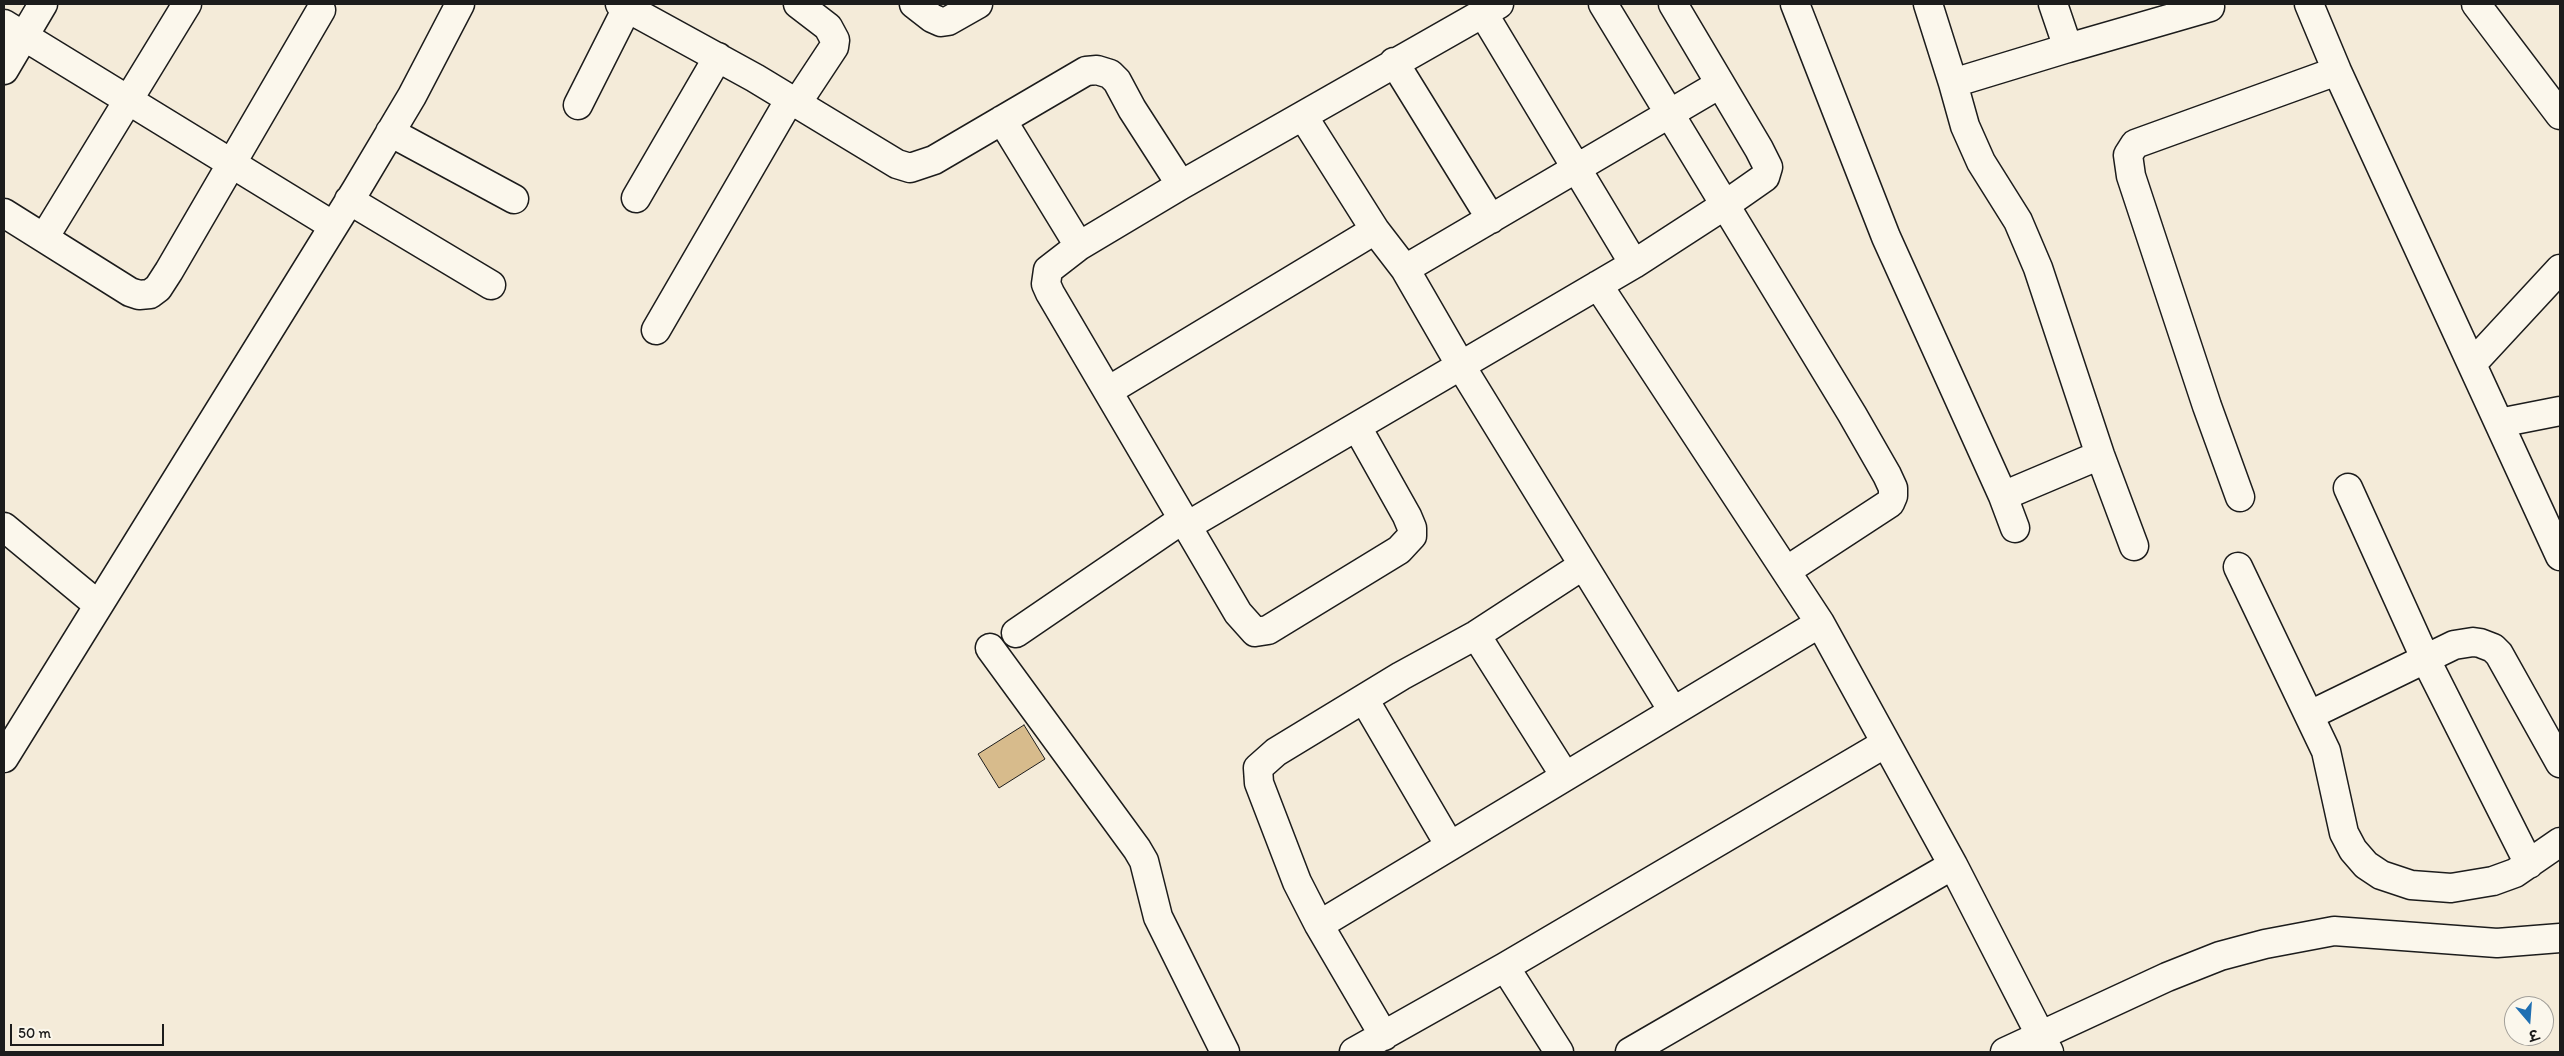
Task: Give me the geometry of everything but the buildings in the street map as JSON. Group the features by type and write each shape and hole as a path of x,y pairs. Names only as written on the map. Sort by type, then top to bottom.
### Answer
{"street":[{"path":"4,70 14,30 43,4"},
{"path":"44,238 187,4"},
{"path":"4,758 97,604 332,225 350,200 390,132 460,4"},
{"path":"656,330 794,101 834,47 835,40 828,26 798,4"},
{"path":"914,4 932,18 941,22 948,21 978,4"},
{"path":"1603,4 1852,414 1888,475 1893,488 1894,496 1890,503 1786,571"},
{"path":"1016,633 1185,522 1357,427 1634,264 1765,178 1768,168 1759,149 1674,4"},
{"path":"1795,4 1886,237 2003,496 2015,528"},
{"path":"1928,4 1965,126 1986,169 2018,221 2038,268 2100,455 2134,546"},
{"path":"2053,4 2068,48"},
{"path":"2309,4 2337,71 2560,556"},
{"path":"2476,4 2560,115"},
{"path":"578,105 624,6 718,57 897,164 910,168 934,160 1086,71 1097,70 1110,74 1117,81 1132,109 1181,185"},
{"path":"1953,83 2210,7"},
{"path":"1357,427 1407,516 1412,528 1412,536 1398,550 1268,630 1255,632 1247,624 1185,522 1046,284 1048,270 1079,246 1181,185 1394,62 1491,9 1577,169 1634,264"},
{"path":"4,213 130,292 139,295 150,294 158,288 169,271 321,10"},
{"path":"14,30 332,225"},
{"path":"636,198 718,57"},
{"path":"1394,62 1491,219"},
{"path":"2240,496 2207,406 2131,176 2128,154 2134,144 2337,71"},
{"path":"1405,269 1720,84"},
{"path":"1303,116 1375,230 1405,269 1461,366 1582,566 1673,711"},
{"path":"1002,120 1079,246"},
{"path":"390,132 514,199"},
{"path":"350,200 491,286"},
{"path":"1108,391 1375,230"},
{"path":"2472,364 2560,269"},
{"path":"1598,285 1820,623 1953,865 2046,1044"},
{"path":"2499,423 2560,411"},
{"path":"2003,496 2100,455"},
{"path":"2348,488 2425,658 2529,864"},
{"path":"4,527 97,604"},
{"path":"1384,1036 1319,925 1297,882 1258,783 1258,768 1276,752 1476,635 1582,566"},
{"path":"2238,567 2310,715 2330,765 2344,833 2353,850 2366,865 2381,875 2412,885 2451,888 2493,881 2529,864 2560,842"},
{"path":"1319,925 1820,623"},
{"path":"1476,635 1565,776"},
{"path":"2310,715 2425,658 2461,643 2473,642 2493,648 2499,654 2560,763"},
{"path":"990,648 1137,848 1144,861 1158,917 1224,1052"},
{"path":"1364,699 1450,846"},
{"path":"1354,1052 1505,967 1886,743"},
{"path":"1630,1052 1953,865"},
{"path":"2005,1052 2046,1044 2167,977 2220,956 2265,944 2334,932 2497,943 2560,938"},
{"path":"1505,967 1559,1052"}]}
